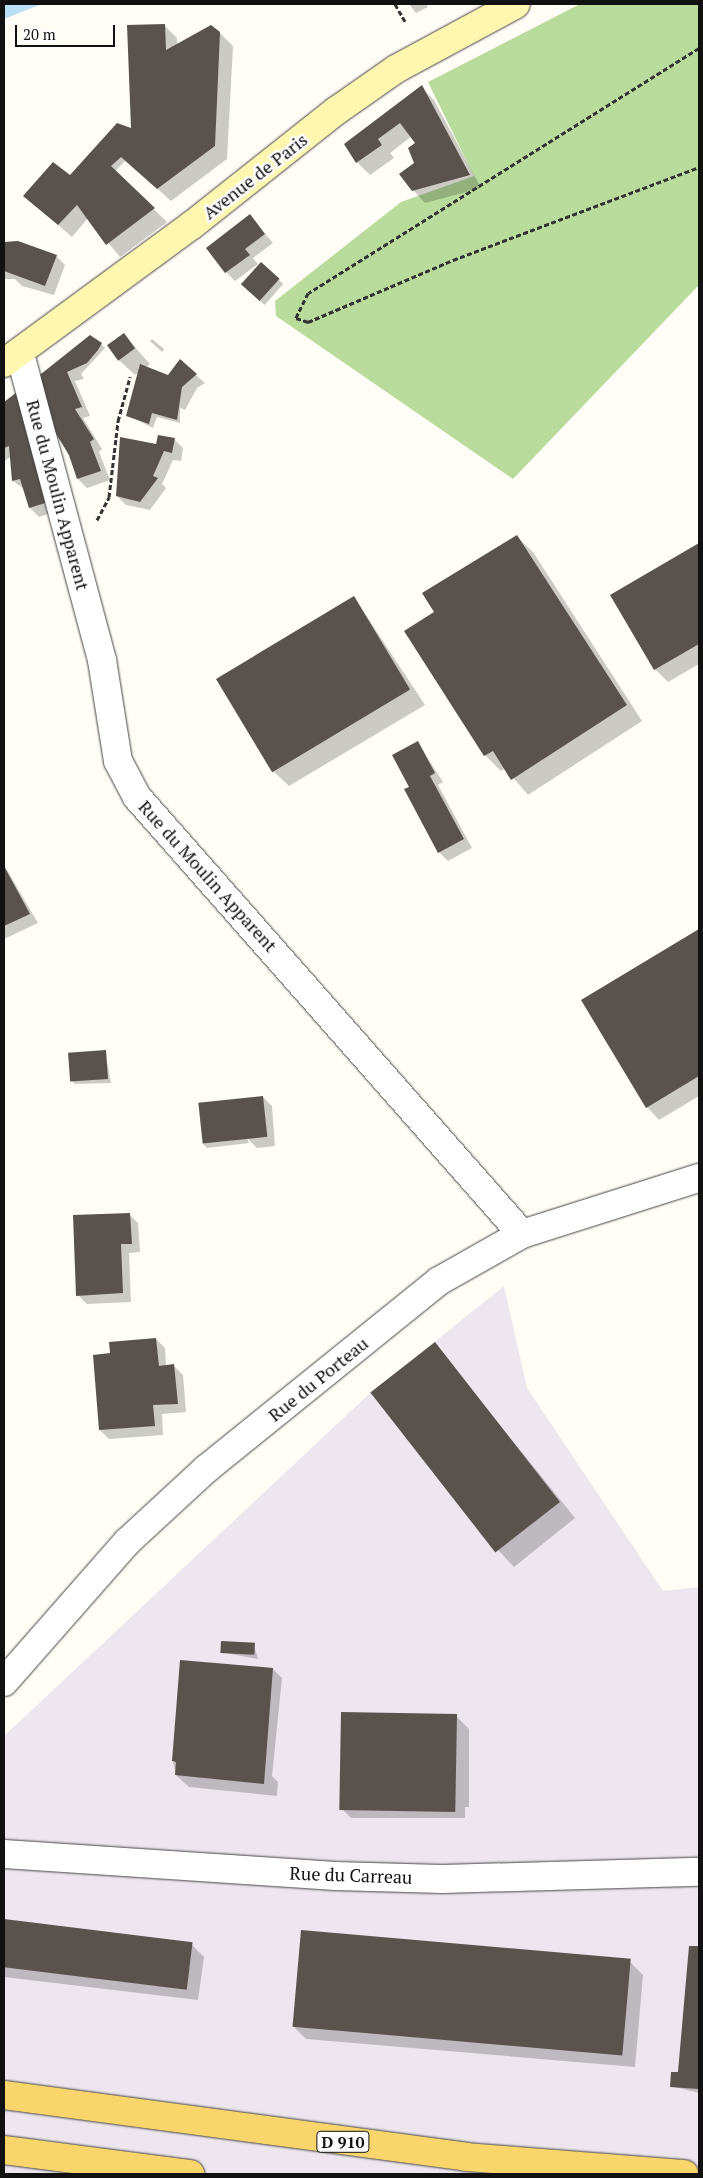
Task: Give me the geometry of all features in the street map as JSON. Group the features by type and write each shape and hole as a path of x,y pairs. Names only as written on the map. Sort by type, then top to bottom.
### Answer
{"main road":[{"name":"Avenue de Paris","path":"12,358 336,111 396,69 516,4"},
{"name":"D 910","path":"4,2095 466,2157 684,2174"},
{"path":"4,2150 190,2174"}],"street":[{"name":"Rue du Moulin Apparent","path":"12,358 73,552 102,660 118,762 137,796 522,1234"},
{"name":"Rue du Porteau","path":"4,1682 127,1542 206,1470 439,1281 522,1234 699,1178"},
{"name":"Rue du Carreau","path":"4,1854 336,1876 442,1879 699,1872"}],"path":[{"path":"395,4 405,22"},
{"path":"699,48 308,293 296,318 308,322 453,260 699,167"},
{"path":"73,552 90,532 109,497 118,421 130,377"}],"shaded area":[{"path":"504,1286 527,1388 663,1591 699,1587 699,2174 4,2174 4,1736 368,1395"}],"green space":[{"path":"580,4 699,4 699,285 513,479 276,316 275,301 401,202 474,176 428,82"}],"water":[{"path":"4,4 42,4 4,19"}],"building":[{"path":"165,24 166,50 211,25 220,32 215,146 157,189 121,157 111,166 155,208 106,245 77,205 58,225 23,196 53,162 70,175 117,123 131,128 127,25"},
{"path":"422,85 470,175 412,191 399,174 414,163 408,148 415,143 400,123 378,139 382,145 356,163 344,144"},
{"path":"250,214 265,234 245,249 250,255 225,273 206,248"},
{"path":"18,241 57,255 45,286 4,271 4,242"},
{"path":"261,262 280,279 260,301 241,284"},
{"path":"124,333 135,348 118,361 107,345"},
{"path":"90,335 102,343 98,350 87,363 67,372 82,407 75,409 94,439 90,442 101,471 77,479 69,455 50,424 36,378"},
{"path":"180,359 197,374 182,387 177,420 152,413 149,424 126,416 140,364 168,375"},
{"path":"21,389 52,501 29,508 20,479 12,481 9,446 4,448 4,402"},
{"path":"158,435 175,438 172,453 164,451 153,476 158,478 140,502 116,496 120,437 156,444"},
{"path":"517,535 627,705 511,780 493,751 484,756 404,631 434,612 422,593"},
{"path":"699,543 699,644 654,670 610,595"},
{"path":"354,596 410,689 272,772 216,679"},
{"path":"418,741 435,773 430,776 464,839 438,853 404,789 409,787 392,755"},
{"path":"4,866 30,914 4,926"},
{"path":"699,929 699,1076 646,1108 581,1000"},
{"path":"106,1050 108,1079 70,1082 68,1053"},
{"path":"263,1096 267,1137 203,1144 198,1103"},
{"path":"130,1213 132,1244 121,1244 123,1293 76,1296 73,1215"},
{"path":"156,1338 159,1366 174,1364 178,1404 153,1405 155,1426 99,1430 93,1355 110,1353 109,1342"},
{"path":"435,1342 560,1502 495,1552 370,1392"},
{"path":"221,1641 255,1643 254,1655 220,1653"},
{"path":"180,1660 273,1668 264,1784 175,1775 176,1762 172,1761"},
{"path":"341,1712 457,1714 455,1812 339,1810"},
{"path":"4,1919 193,1942 187,1990 4,1967"},
{"path":"301,1930 631,1959 622,2055 293,2027"},
{"path":"689,1946 699,1946 699,2089 670,2087 671,2072 678,2072"}]}
